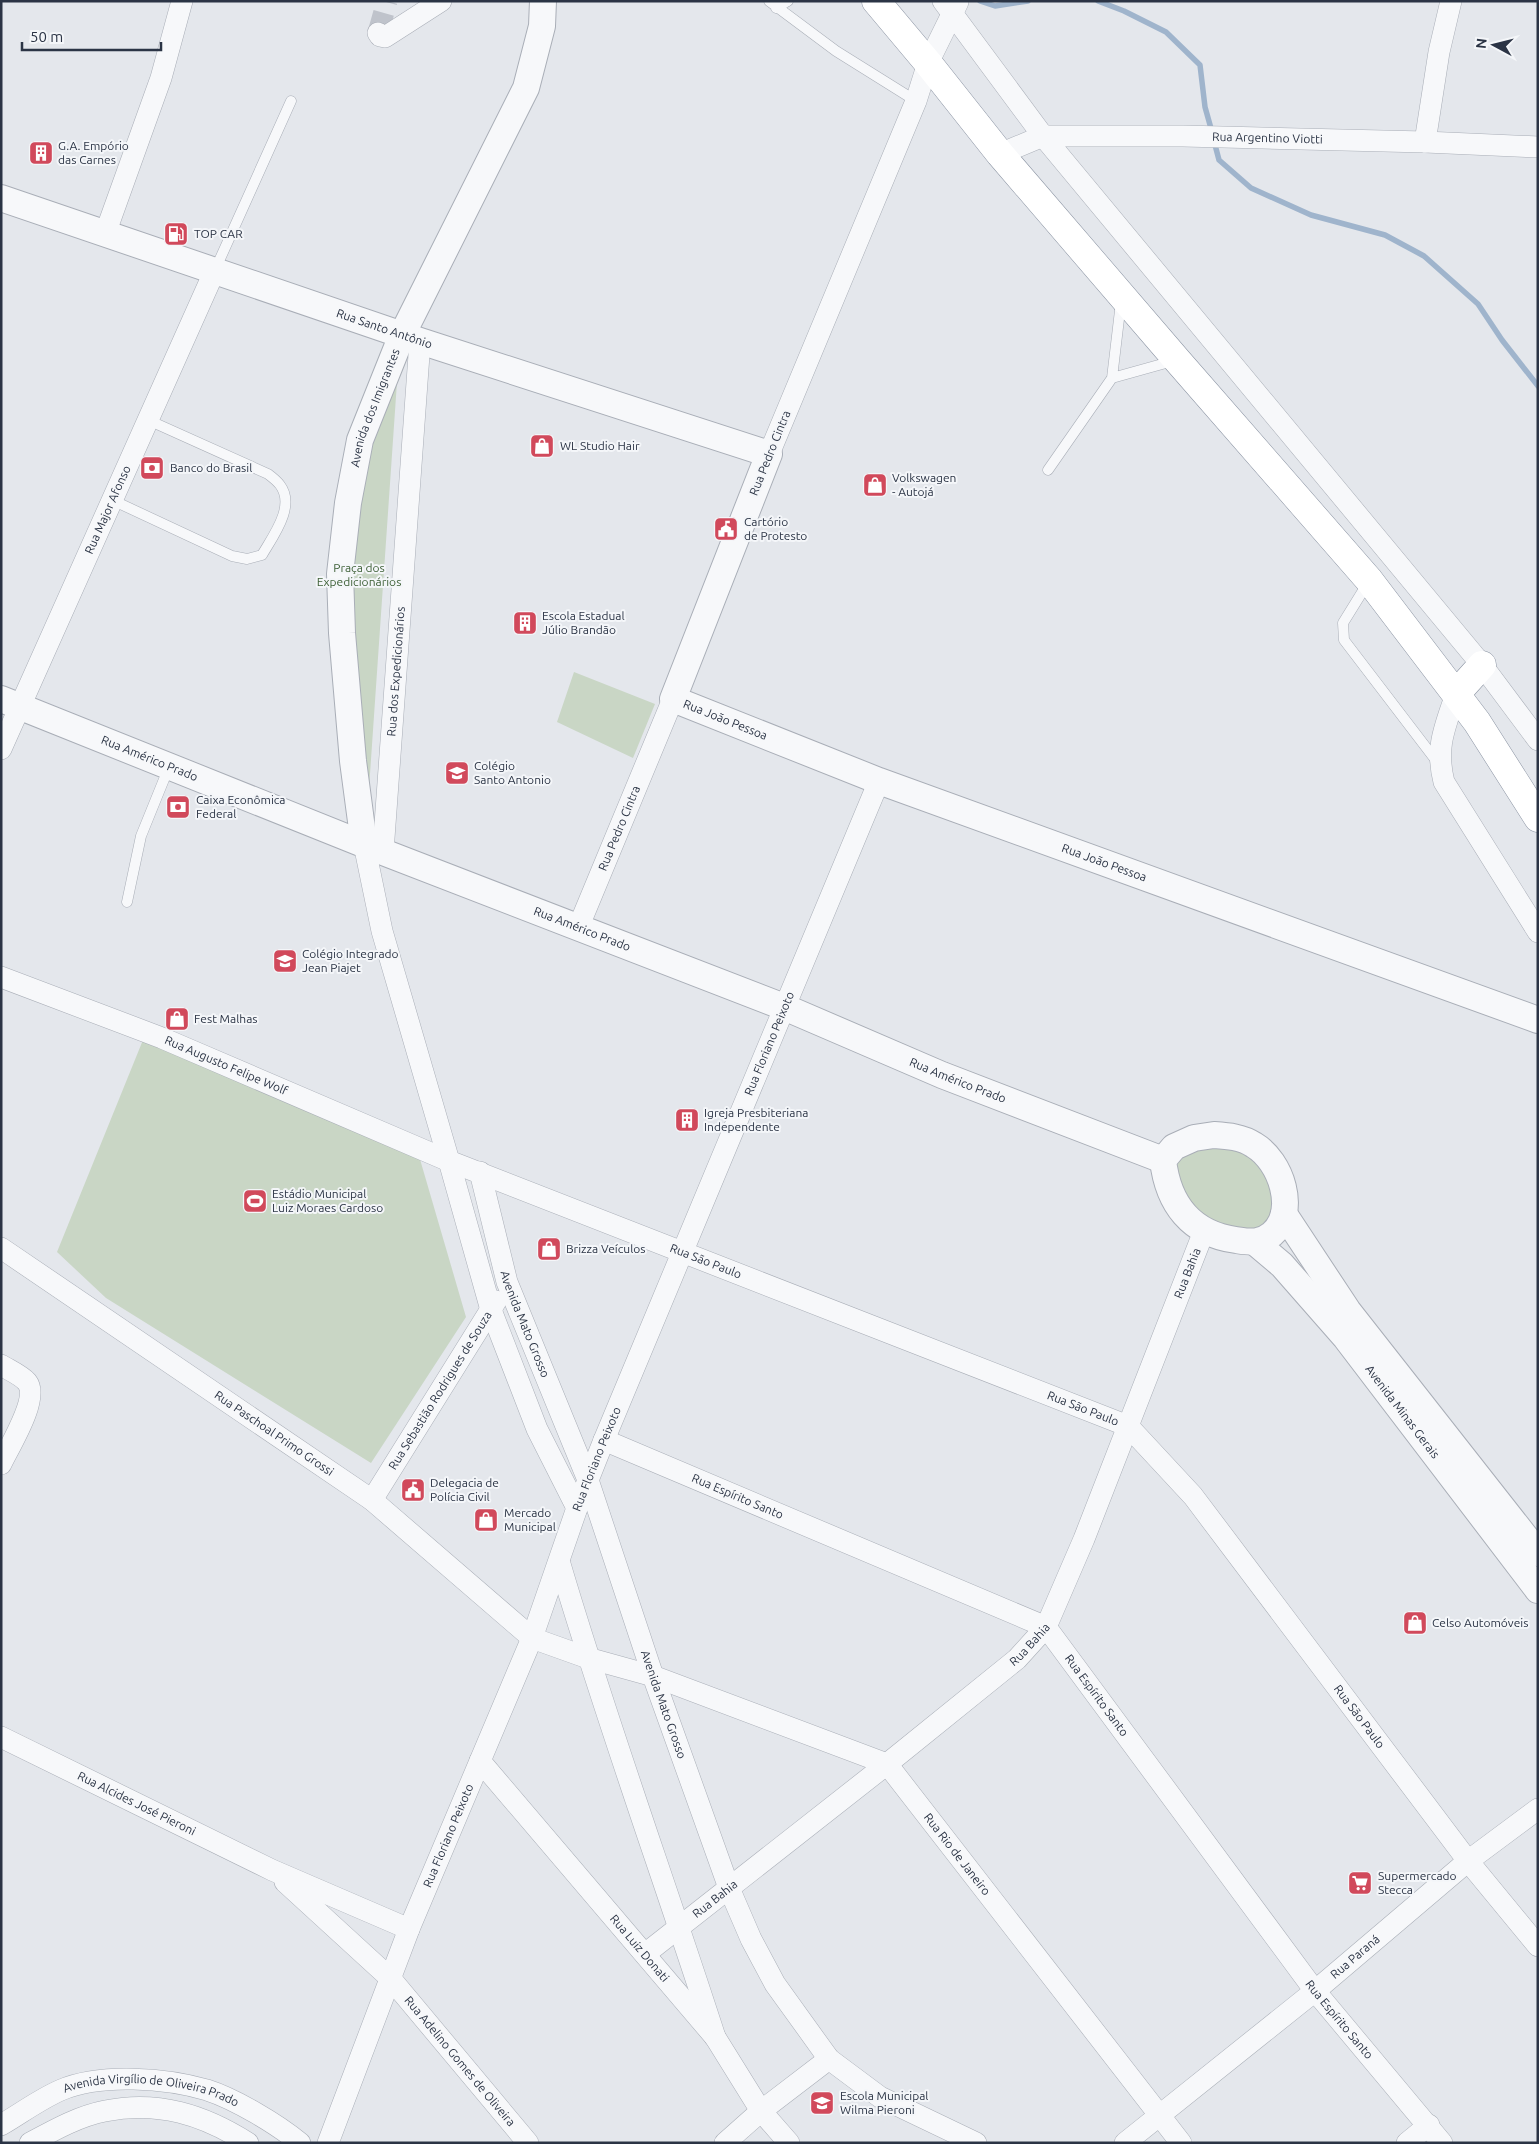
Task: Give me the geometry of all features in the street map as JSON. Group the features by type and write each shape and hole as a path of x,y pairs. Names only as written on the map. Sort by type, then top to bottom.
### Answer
{"highway":[{"path":"876,1 1000,154 1370,580 1477,722 1538,818"},
{"path":"1456,694 1482,665"}],"street":[{"path":"105,234 161,78 182,1"},
{"path":"382,35 441,1"},
{"name":"Avenida dos Imigrantes","path":"374,848 352,741 342,633 340,574 348,503 360,440 411,338 526,88 542,26 543,1"},
{"path":"1425,142 1440,52 1451,1"},
{"path":"952,5 1043,136 1482,665 1538,740"},
{"name":"Rua Pedro Cintra","path":"578,928 673,698 769,454 916,101 928,63 952,5"},
{"name":"Rua Argentino Viotti","path":"1000,154 1043,136 1183,136 1538,147"},
{"name":"Rua Santo Antônio","path":"1,198 411,338 769,454"},
{"name":"Rua Major Afonso","path":"1,749 11,702 112,500 215,270"},
{"name":"Rua dos Expedicionários","path":"411,338 374,848 382,931 449,1161"},
{"path":"1456,694 1441,738 1440,765 1444,782 1538,932"},
{"name":"Rua João Pessoa","path":"673,698 879,781 1538,1020"},
{"name":"Rua Américo Prado","path":"11,702 374,848 784,1007 942,1075 1163,1160"},
{"name":"Rua Floriano Peixoto","path":"328,2143 409,1929 532,1638 604,1440 879,781"},
{"name":"Rua Augusto Felipe Wolf","path":"1,977 162,1038 449,1161"},
{"path":"1214,1135 1236,1137 1255,1145 1270,1159 1278,1173 1284,1192 1284,1214 1271,1235 1256,1243 1232,1240 1204,1231 1186,1217 1174,1201 1165,1182 1163,1160 1174,1146 1194,1138 1214,1135"},
{"name":"Rua São Paulo","path":"449,1161 1128,1426 1193,1496 1468,1861 1538,1946"},
{"name":"Avenida Mato Grosso","path":"449,1161 490,1310 537,1429 578,1508"},
{"name":"Avenida Mato Grosso","path":"480,1172 507,1282 588,1480 653,1676 729,1888 751,1939 775,1984 829,2058 880,2097 976,2143"},
{"name":"Avenida Minas Gerais","path":"1284,1214 1348,1311 1538,1553"},
{"name":"Rua Bahia","path":"645,1954 888,1764 1018,1659 1046,1627 1084,1539 1204,1231"},
{"name":"Avenida Minas Gerais","path":"1256,1243 1282,1266 1346,1338 1538,1590"},
{"name":"Rua Paschoal Primo Grossi","path":"1,1248 372,1500 532,1638"},
{"name":"Rua Sebastião Rodrigues de Souza","path":"372,1500 507,1282"},
{"path":"1,1365 28,1382 32,1394 29,1405 1,1464"},
{"name":"Rua Espírito Santo","path":"604,1440 1046,1627 1315,1991 1429,2125 1442,2143"},
{"path":"560,1564 588,1658 715,2037"},
{"path":"532,1638 588,1658 653,1676 888,1764"},
{"name":"Rua Alcides José Pieroni","path":"1,1737 272,1870 409,1929"},
{"name":"Rua Luiz Donati","path":"480,1761 715,2037 762,2110 789,2143"},
{"name":"Rua Rio de Janeiro","path":"888,1764 1181,2143"},
{"name":"Rua Paraná","path":"1125,2143 1315,1991 1468,1861 1538,1809"},
{"name":"Rua Alcides José Pieroni","path":"272,1870 391,1979"},
{"name":"Rua Adelino Gomes de Oliveira","path":"391,1979 528,2143"},
{"path":"725,2143 762,2110 829,2058"},
{"name":"Avenida Virgílio de Oliveira Prado","path":"1,2125 60,2090 110,2080 148,2080 207,2090 231,2100 300,2143"},
{"name":"Avenida Virgílio de Oliveira Prado","path":"30,2143 64,2125 105,2111 147,2108 178,2111 222,2126 248,2143"},
{"path":"1407,2143 1429,2125"}],"lane":[{"path":"772,5 788,1"},
{"path":"772,5 836,51 916,101"},
{"path":"215,270 291,101"},
{"path":"1048,470 1112,378 1122,296"},
{"path":"1112,378 1177,360"},
{"path":"112,500 232,556 247,559 262,555 283,517 285,499 281,485 268,474 148,420"},
{"path":"1370,580 1343,623 1344,640 1440,765"},
{"path":"127,902 140,836 169,767"}],"green space":[{"name":"Praça dos Expedicionários","path":"397,382 366,832 345,491"},
{"path":"574,672 655,704 633,758 557,722"},
{"name":"Estádio Municipal Luiz Moraes Cardoso","path":"145,1035 417,1149 466,1317 371,1463 106,1298 57,1252"},
{"path":"1202,1143 1243,1146 1272,1172 1275,1215 1257,1230 1243,1231 1200,1216 1181,1197 1177,1165 1180,1157"}],"waterway":[{"path":"980,1 995,6 1028,1"},
{"path":"1098,1 1124,11 1166,32 1200,65 1205,107 1212,132"},
{"path":"1214,141 1219,160 1251,188 1311,215 1385,235 1424,256 1478,304 1502,340 1538,386"}],"tunnel":[{"path":"378,33 387,1"}],"place":[{"name":"G.A. Empório das Carnes","path":"41,153"},
{"name":"TOP CAR","path":"176,234"},
{"name":"WL Studio Hair","path":"542,446"},
{"name":"Banco do Brasil","path":"152,468"},
{"name":"Volkswagen - Autojá","path":"875,485"},
{"name":"Cartório de Protesto","path":"726,529"},
{"name":"Escola Estadual Júlio Brandão","path":"525,623"},
{"name":"Colégio Santo Antonio","path":"457,773"},
{"name":"Caixa Econômica Federal","path":"178,807"},
{"name":"Colégio Integrado Jean Piajet","path":"285,961"},
{"name":"Fest Malhas","path":"177,1019"},
{"name":"Igreja Presbiteriana Independente","path":"687,1120"},
{"name":"Estádio Municipal Luiz Moraes Cardoso","path":"255,1201"},
{"name":"Brizza Veículos","path":"549,1249"},
{"name":"Delegacia de Polícia Civil","path":"413,1490"},
{"name":"Mercado Municipal","path":"486,1520"},
{"name":"Celso Automóveis","path":"1415,1623"},
{"name":"Supermercado Stecca","path":"1360,1883"},
{"name":"Escola Municipal Wilma Pieroni","path":"822,2103"}]}
